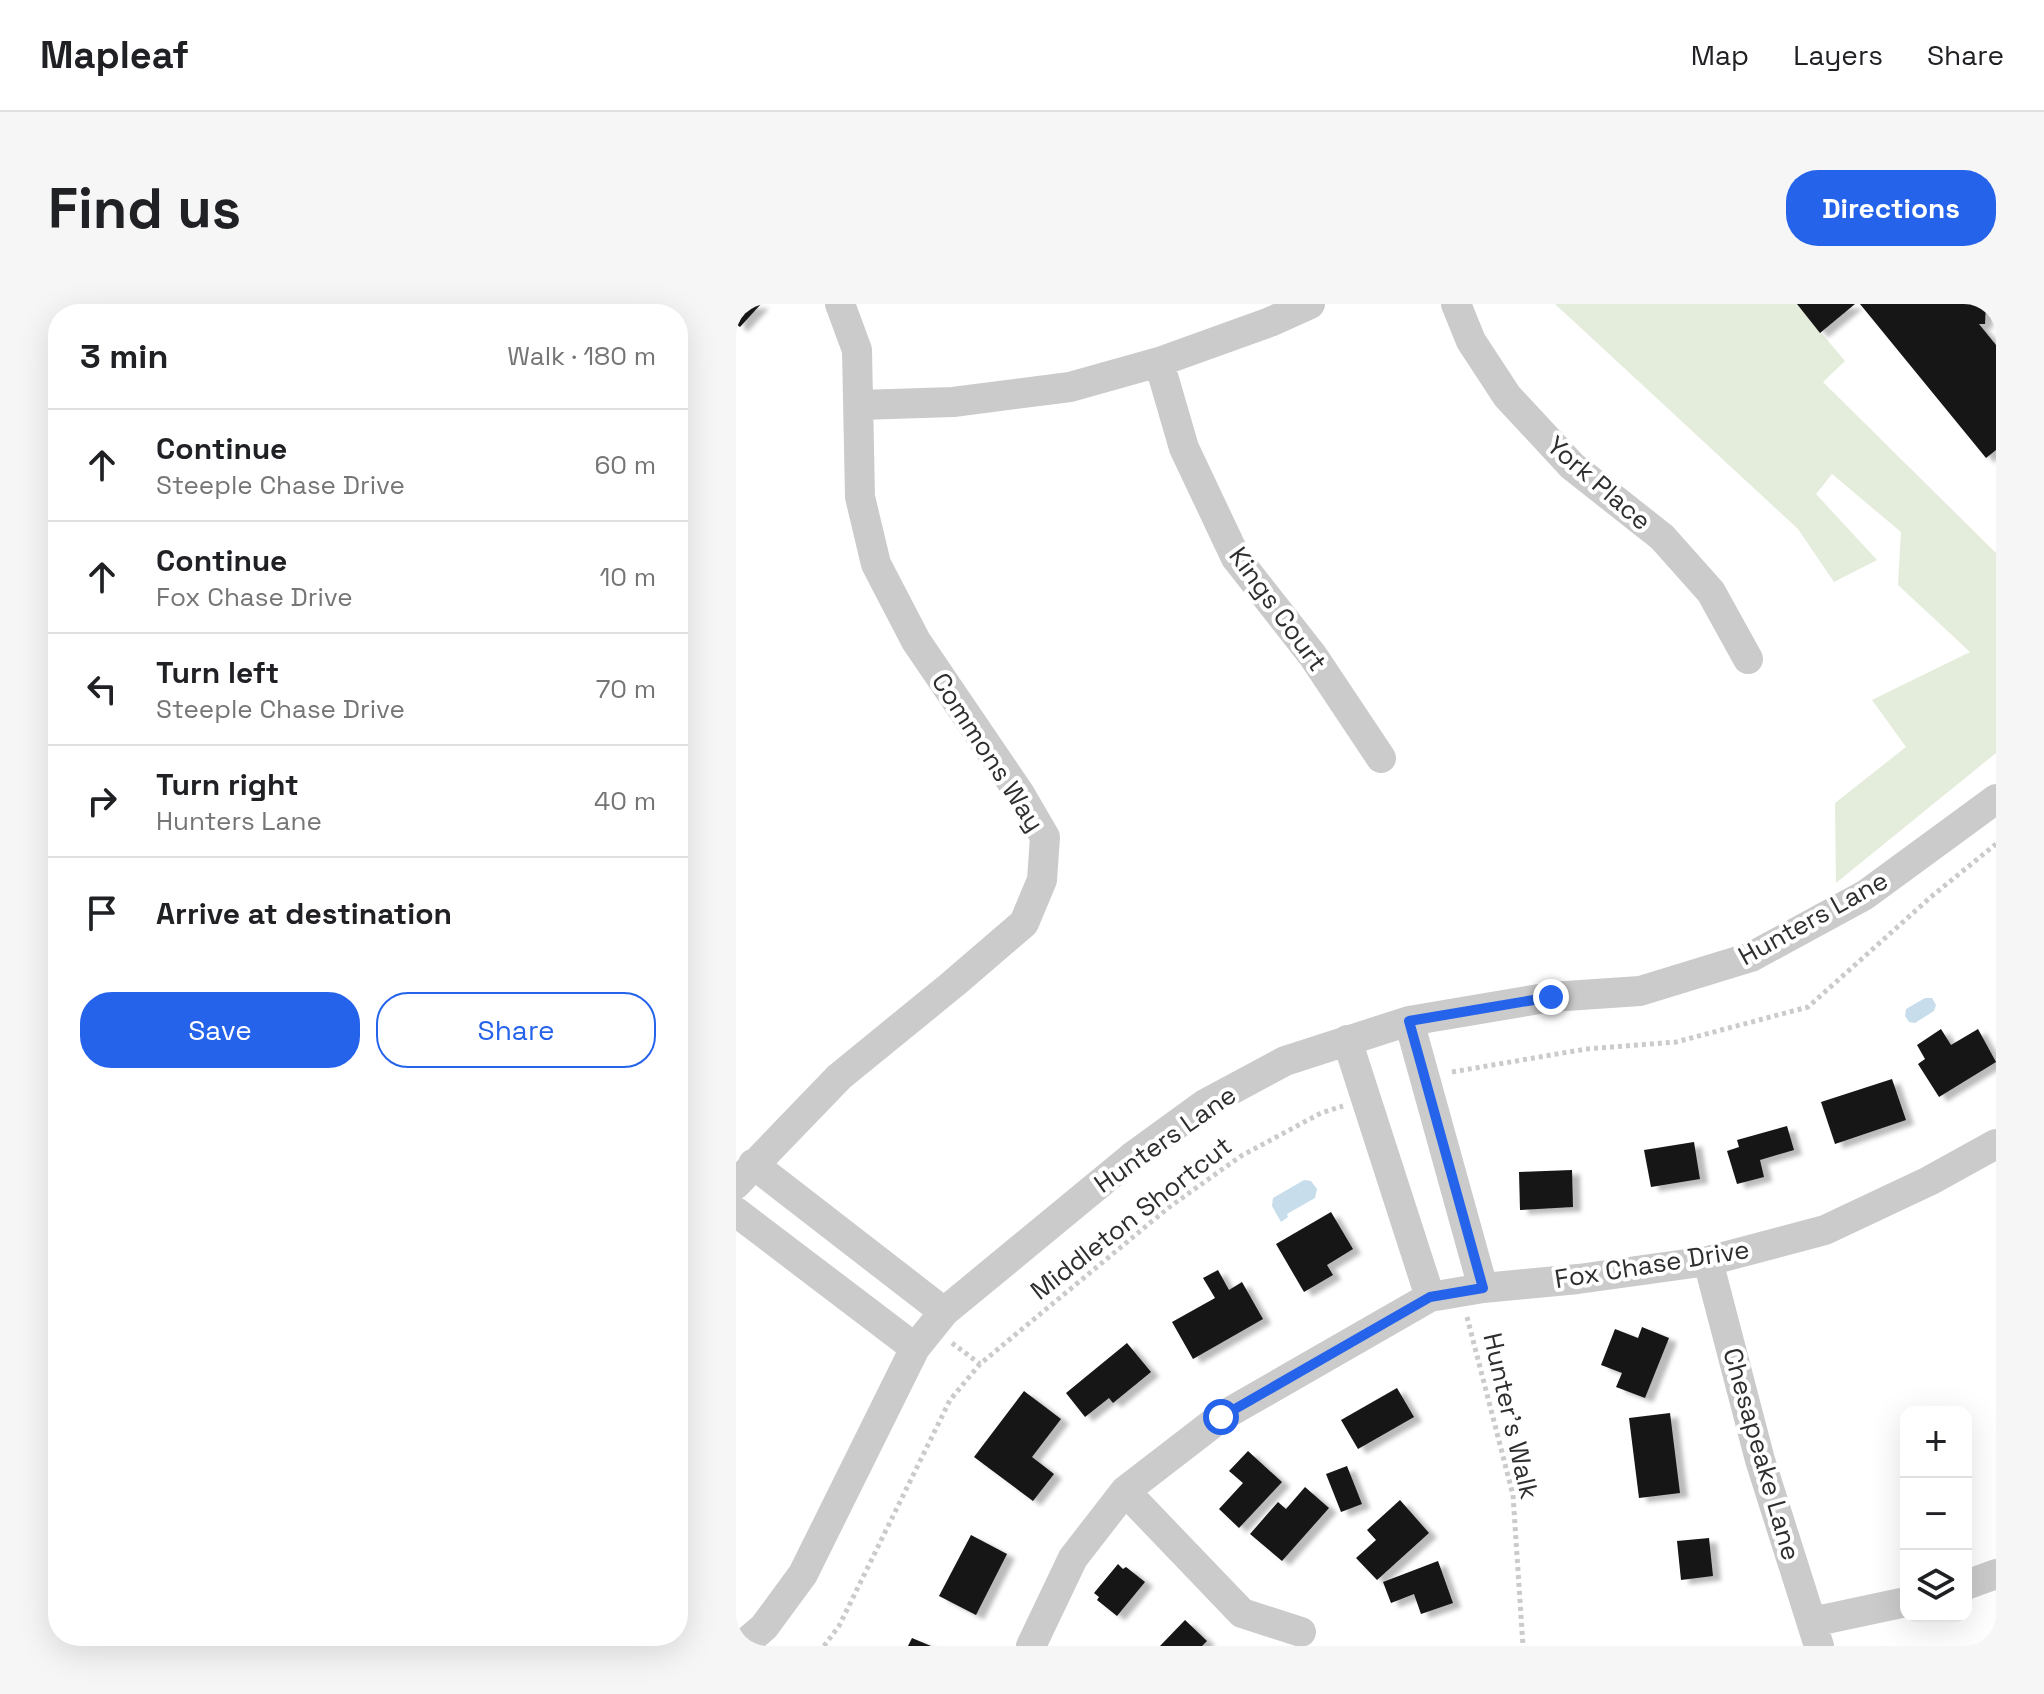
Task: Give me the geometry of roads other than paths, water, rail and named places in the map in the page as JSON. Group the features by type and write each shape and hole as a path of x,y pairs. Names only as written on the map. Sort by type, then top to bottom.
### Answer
{"street":[{"name":"Commons Way","path":"745,1174 839,1077 1024,923 1042,880 1045,837 1020,794 916,641 876,564 860,497 857,350 840,304"},
{"path":"860,405 953,402 1070,387 1159,362 1270,322 1310,304"},
{"name":"York Place","path":"1456,304 1471,341 1507,396 1572,466 1662,537 1711,592 1748,659"},
{"name":"Kings Court","path":"1159,362 1184,448 1236,558 1313,656 1381,758"},
{"name":"Hunters Lane","path":"742,1646 764,1627 803,1574 930,1329 1132,1157 1205,1104 1285,1061 1409,1021 1551,997 1640,991 1751,957 1865,895 1996,799"},
{"path":"1409,1021 1425,1079 1458,1293"},
{"path":"1347,1040 1366,1097 1458,1293"},
{"name":"Fox Chase Drive","path":"1458,1293 1708,1261 1825,1230 1929,1181 1996,1144"},
{"path":"745,1174 930,1329"},
{"path":"736,1212 930,1329"},
{"name":"Chesapeake Lane","path":"1708,1261 1760,1460 1816,1634"},
{"path":"1031,1646 1073,1558 1125,1491 1221,1417 1458,1293"},
{"path":"1125,1491 1242,1613 1301,1632"},
{"path":"1972,1583 1996,1574"},
{"path":"1816,1634 1900,1604"}],"water":[{"path":"1925,998 1932,998 1936,1005 1934,1011 1915,1023 1909,1022 1905,1016 1906,1009"},
{"path":"1304,1180 1311,1181 1317,1189 1315,1198 1287,1214 1288,1217 1281,1222 1272,1206 1273,1198"}]}
